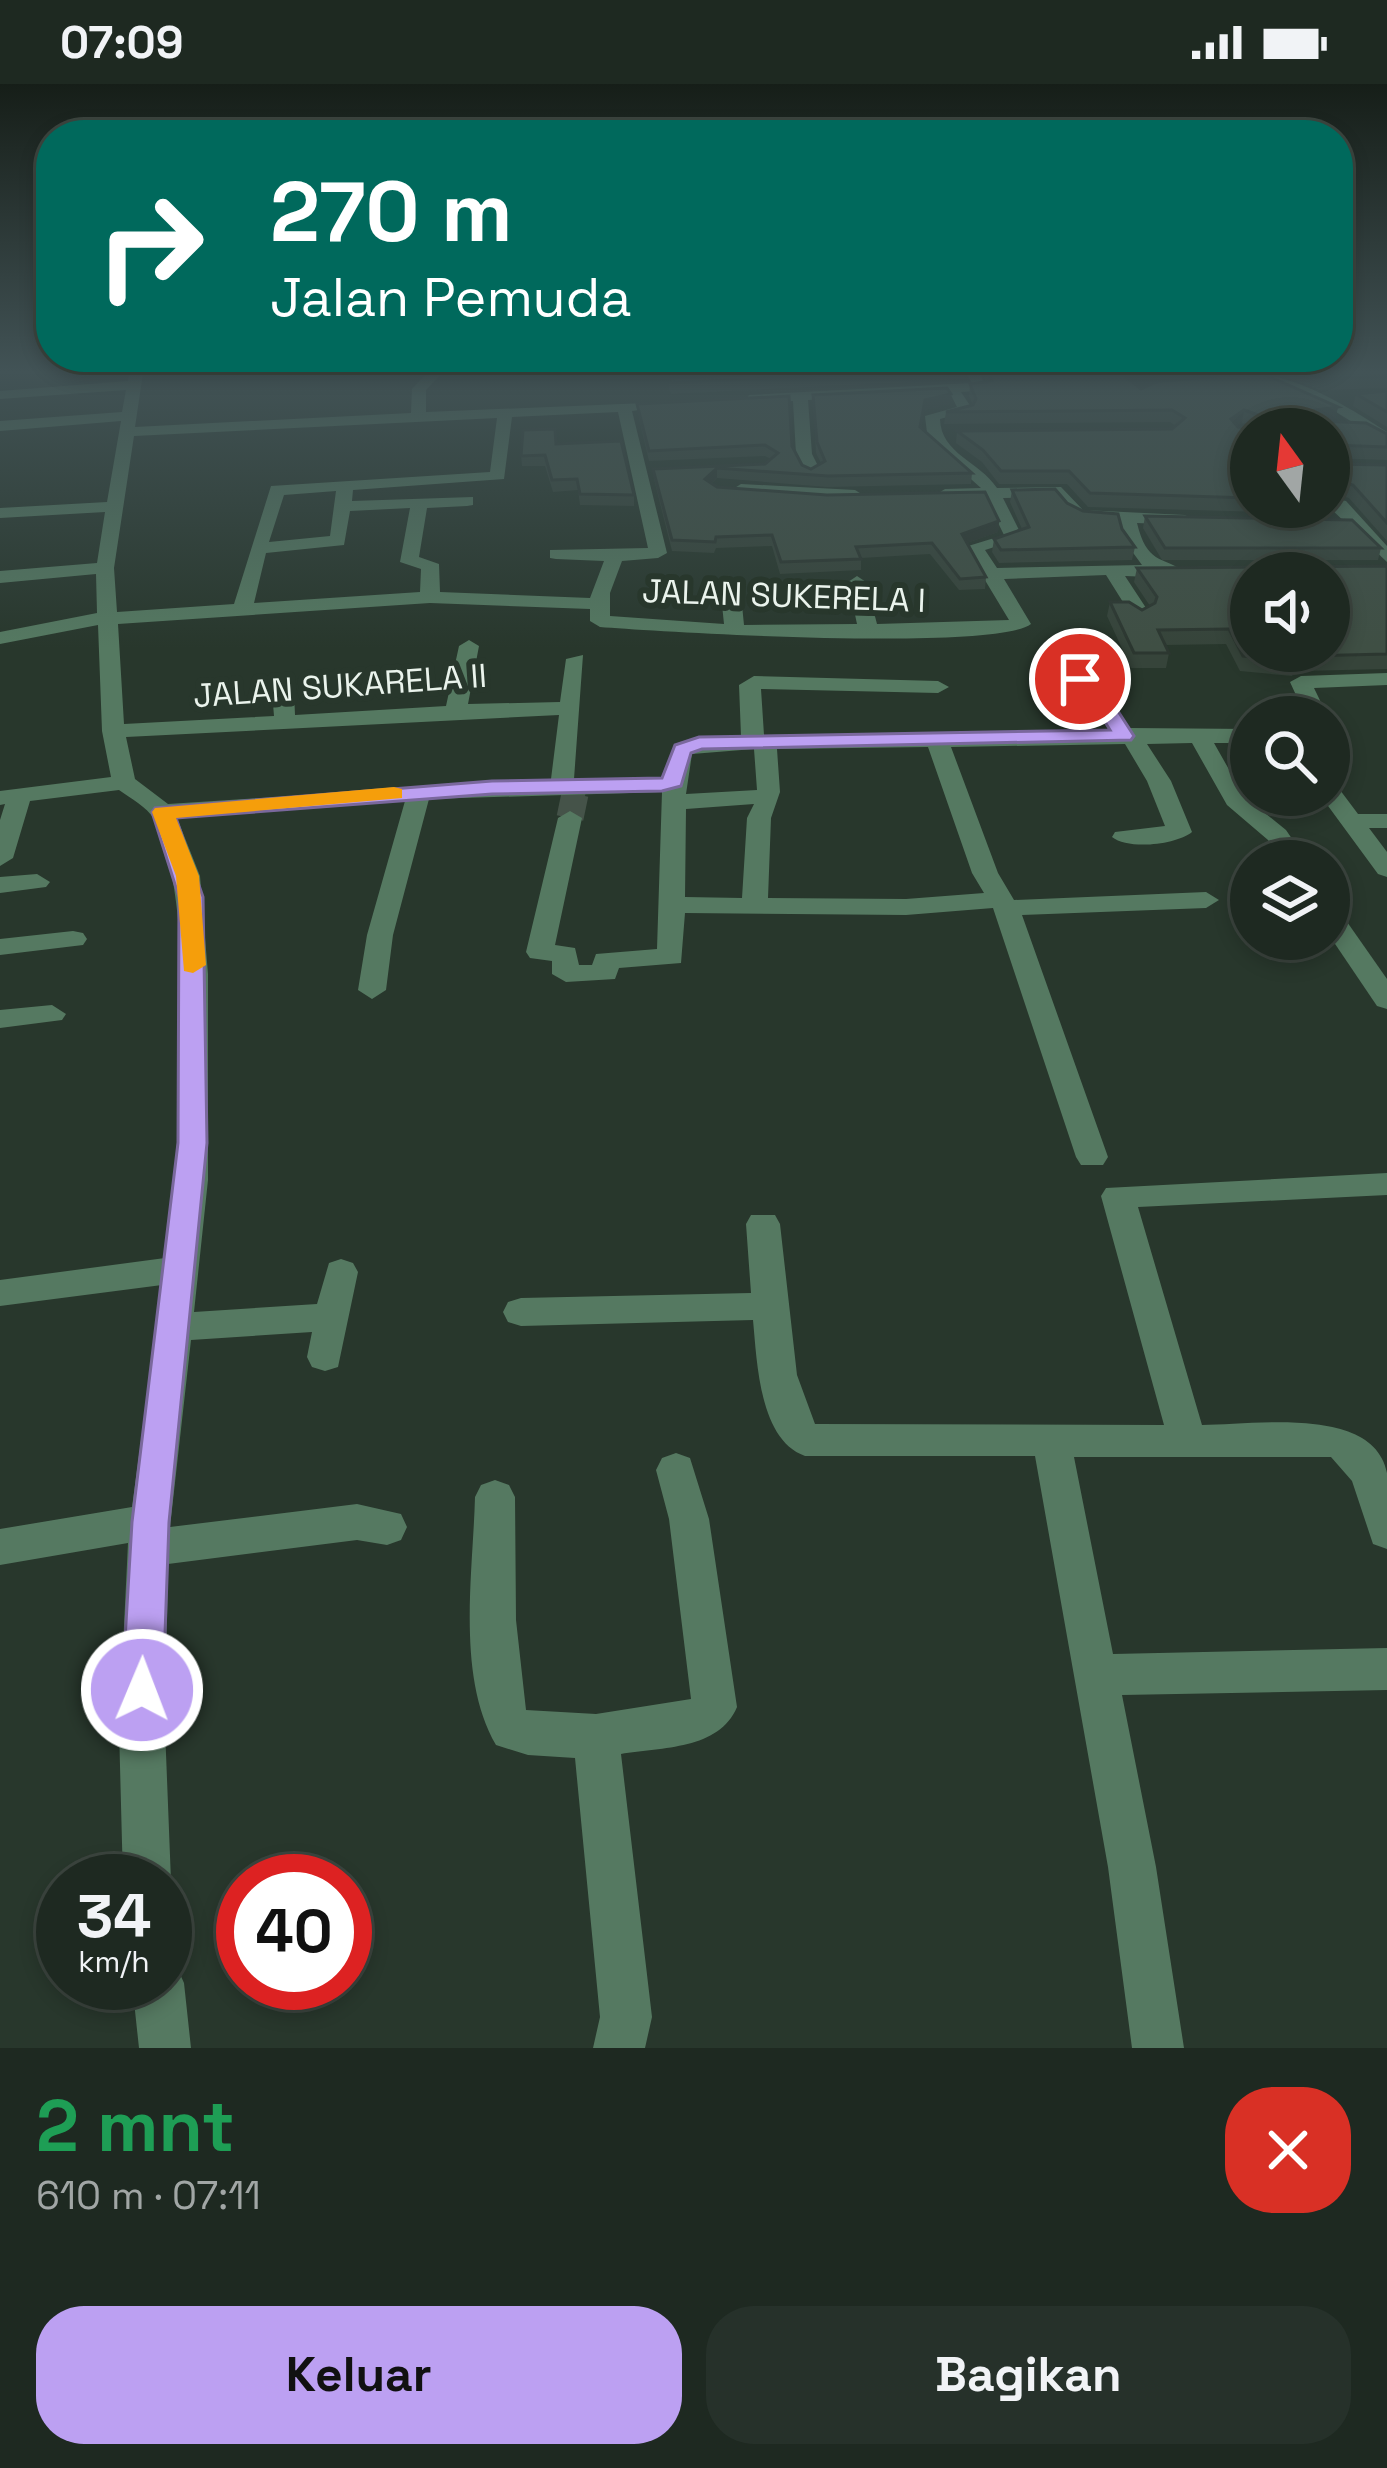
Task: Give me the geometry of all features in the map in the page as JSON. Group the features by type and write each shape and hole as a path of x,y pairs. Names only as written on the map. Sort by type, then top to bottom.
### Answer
{"street":[{"path":"116,465 105,568 113,731 124,782 163,812 187,876 192,916 191,1180 149,1535 142,1728 146,1854"},
{"path":"243,610 248,570 262,548 277,490 452,481 500,475 501,465"},
{"path":"556,554 658,553 648,465"},
{"path":"809,465 812,470"},
{"path":"963,465 977,473 1014,538 974,548 992,574 1111,569 1195,572"},
{"path":"1048,472 1078,515 1199,521"},
{"path":"342,506 458,501 452,481"},
{"path":"262,548 338,541 345,485"},
{"path":"717,488 872,495"},
{"path":"916,494 1061,492"},
{"path":"827,496 830,516"},
{"path":"419,503 409,562 430,564 430,597"},
{"path":"0,513 111,506"},
{"path":"1127,516 1132,539 1156,571"},
{"path":"1350,519 1383,566"},
{"path":"600,604 615,556"},
{"path":"0,577 105,568"},
{"path":"1111,569 1140,614"},
{"name":"JALAN SUKERELA I","path":"0,638 110,618 430,597 600,604 600,621 646,621 664,628 735,632 988,629 1021,624 992,574"},
{"path":"857,582 869,631"},
{"path":"731,595 735,632"},
{"path":"456,709 469,646"},
{"path":"572,785 576,659"},
{"path":"1307,696 1301,682 1387,679"},
{"path":"1040,686 1044,680 1088,680 1159,781 1180,832 1124,837"},
{"path":"755,907 759,818 767,808 768,796 750,685 938,687"},
{"path":"283,692 285,724"},
{"name":"JALAN SUKARELA II","path":"113,731 285,724 456,709 572,708"},
{"path":"1198,735 1235,800 1280,840"},
{"path":"570,818 540,952 565,954 566,974 605,973 606,960 671,957 675,792 682,750 699,743 1230,736"},
{"path":"938,740 986,873 1003,904 1092,1157"},
{"path":"0,857 10,797 124,782"},
{"path":"163,812 572,785 768,796"},
{"path":"372,989 380,935 419,792"},
{"path":"1346,816 1387,868"},
{"path":"1349,821 1387,821"},
{"path":"0,885 37,882"},
{"path":"673,905 906,908 1206,900"},
{"path":"0,947 73,939"},
{"path":"1350,946 1387,1000"},
{"path":"0,1019 52,1014"},
{"path":"1187,1440 1118,1196 1387,1184"},
{"path":"763,1224 778,1376 791,1428 805,1440 1335,1441 1350,1445 1386,1521"},
{"path":"0,1294 181,1269"},
{"path":"325,1357 341,1272"},
{"path":"520,1312 771,1306"},
{"path":"173,1327 332,1317"},
{"path":"1051,1440 1132,1867 1158,2048"},
{"path":"495,1497 496,1658 506,1721 516,1730 596,1736 701,1719 715,1707 688,1520 676,1470"},
{"path":"0,1547 357,1522 387,1526"},
{"path":"1093,1675 1387,1669"},
{"path":"596,1736 626,2017 620,2048"},
{"path":"161,2010 165,2048"}],"building":[{"path":"548,465 627,465 634,495 580,494 577,479 552,480"},
{"path":"802,465 811,469 819,465 963,465 972,473 828,476 717,468 705,479 717,487 827,495 985,492 999,521 962,534 986,577 960,579 932,543 856,547 861,559 781,562 772,535 716,537 715,542 672,540 653,469"},
{"path":"996,465 1230,465 1230,497 1090,493 1069,471 1001,471"},
{"path":"1350,465 1387,465 1387,523 1353,485"},
{"path":"1055,489 1083,511 1118,514 1135,547 1001,550 994,539 1029,527 1012,490"},
{"path":"1145,516 1230,518 1230,528 1350,528 1352,520 1381,548 1165,548"},
{"path":"1350,566 1387,566 1387,654 1350,655"},
{"path":"1230,567 1230,631 1158,630 1169,653 1134,653 1110,602 1129,602 1142,610 1157,597 1137,568"}],"tunnel":[{"path":"574,797 576,788"},
{"path":"570,818 575,794"}],"slow traffic":[{"path":"193,965 187,876 163,812 394,794"}],"route":[{"path":"142,1690 150,1522 191,1180 194,1070 191,897 163,812 402,793 662,784 674,782 676,759 682,750 699,743 1124,736 1089,681 1080,679"}]}
